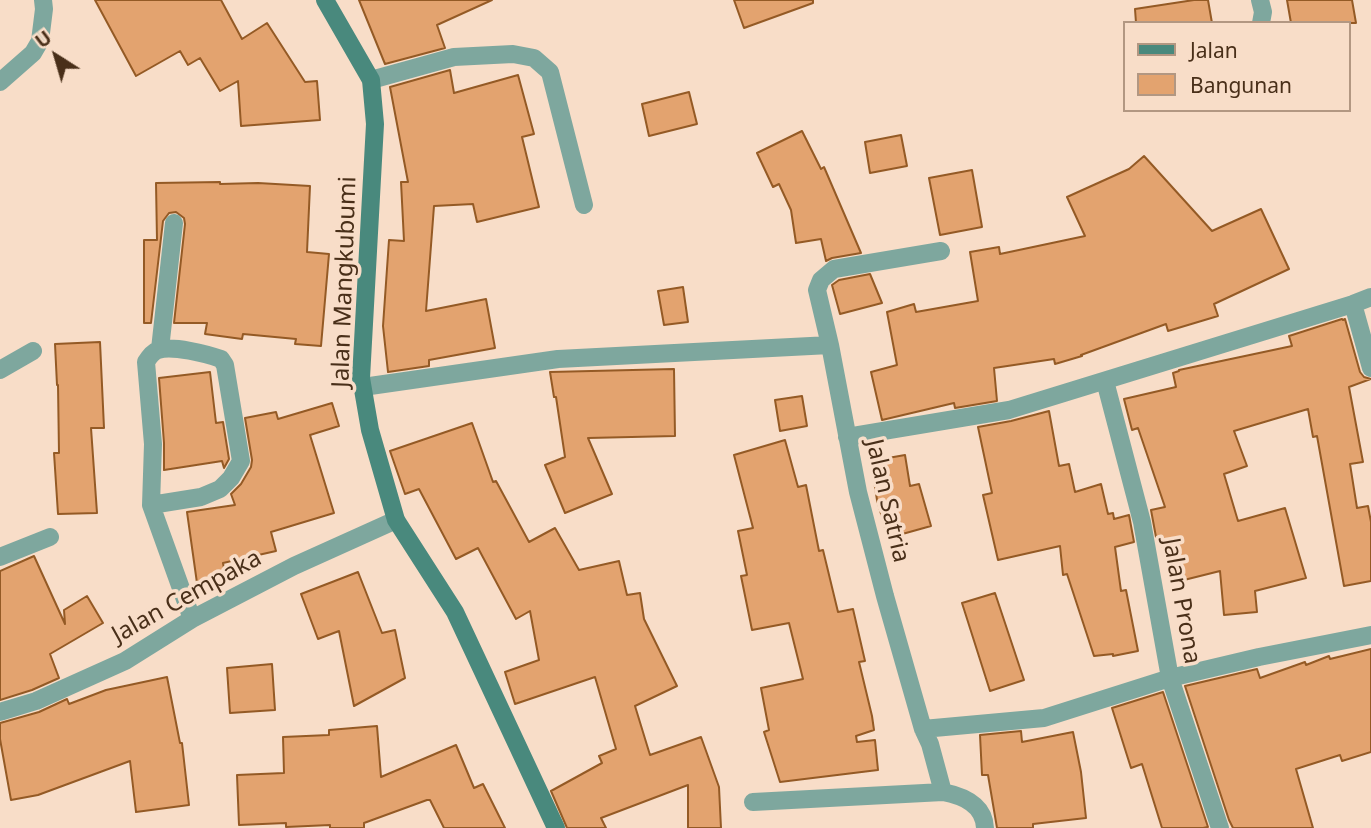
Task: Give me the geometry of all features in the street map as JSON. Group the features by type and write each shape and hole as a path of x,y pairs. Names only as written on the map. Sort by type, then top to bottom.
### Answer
{"street":[{"path":"0,82 33,53 40,41 43,0"},
{"name":"Jalan Mangkubumi","path":"325,0 371,80 375,124 361,378 370,430 397,520 456,612 556,828"},
{"path":"1261,0 1261,21"},
{"path":"371,80 454,57 513,54 534,58 550,72 584,205"},
{"path":"160,349 174,223"},
{"name":"Jalan Satria","path":"941,251 834,269 827,274 817,290 864,518 943,792"},
{"path":"847,437 1009,410 1371,297"},
{"path":"1353,304 1371,368"},
{"path":"363,387 558,359 830,345"},
{"path":"151,505 201,497 220,489 231,478 241,461 224,362 221,359 193,351 160,349 150,355 146,362 153,444 151,505 192,619"},
{"path":"0,370 33,351"},
{"name":"Jalan Prona","path":"1105,381 1142,522 1170,678 1220,828"},
{"name":"Jalan Cempaka","path":"0,712 36,701 125,662 192,619 294,566 397,520"},
{"path":"0,556 50,537"},
{"path":"923,729 1044,718 1170,678 1371,635"},
{"path":"752,802 943,792 960,795 975,805 984,819 985,828"}],"building":[{"path":"95,0 221,0 242,39 267,23 305,82 317,81 320,120 241,126 238,81 220,91 200,58 188,65 180,51 136,76"},
{"path":"359,0 492,0 437,25 445,48 385,64"},
{"path":"734,0 813,0 813,3 744,28"},
{"path":"1208,0 1212,21 1136,21 1135,9"},
{"path":"1287,0 1352,0 1356,23 1350,21 1291,21"},
{"path":"450,70 454,93 518,75 534,134 522,137 539,207 477,222 473,204 434,206 426,311 486,299 495,348 429,360 429,366 388,372 383,326 389,240 404,241 401,182 408,182 390,87"},
{"path":"689,92 697,124 649,136 642,104"},
{"path":"802,131 821,169 824,167 861,253 826,261 821,239 796,243 791,210 779,184 773,187 757,153"},
{"path":"901,135 907,166 870,173 865,142"},
{"path":"1144,156 1212,231 1261,209 1289,269 1214,304 1218,316 1168,331 1166,324 1055,364 1054,359 994,368 997,401 955,408 954,403 882,420 871,372 897,365 887,312 914,304 916,312 978,301 970,252 999,247 1000,254 1085,236 1067,197 1129,169"},
{"path":"972,170 982,227 940,235 929,178"},
{"path":"220,182 310,186 307,252 329,254 321,346 295,344 296,339 243,334 242,339 205,334 207,323 174,323 185,224 184,218 176,212 169,213 163,221 151,323 144,323 144,240 157,240 156,183"},
{"path":"870,274 882,303 840,314 832,285 839,280"},
{"path":"683,287 688,322 664,325 658,291"},
{"path":"1345,319 1360,372 1371,379 1349,387 1363,462 1350,464 1357,508 1368,506 1371,522 1371,581 1344,586 1317,436 1313,437 1308,409 1234,431 1247,466 1224,474 1238,521 1285,508 1306,578 1255,591 1257,612 1224,615 1220,571 1172,583 1160,536 1156,537 1151,510 1165,507 1138,428 1132,430 1124,399 1176,387 1173,373 1179,370 1292,346 1289,336"},
{"path":"100,342 104,428 91,428 97,513 58,514 54,453 59,453 55,344"},
{"path":"674,369 675,436 588,438 612,494 565,513 545,465 565,457 550,372"},
{"path":"210,372 216,423 223,422 229,459 224,468 222,461 164,470 159,378"},
{"path":"802,396 807,426 780,431 775,400"},
{"path":"332,403 339,426 310,435 334,513 271,532 276,551 223,563 226,579 197,583 187,512 235,505 231,494 241,484 252,460 245,418 276,412 278,419"},
{"path":"1049,411 1059,466 1069,464 1075,492 1101,484 1108,514 1113,513 1114,519 1129,515 1134,542 1115,547 1121,591 1126,590 1138,651 1113,656 1094,656 1067,574 1063,575 1060,546 998,560 983,495 992,493 978,427"},
{"path":"472,423 493,482 496,481 529,542 555,528 579,570 619,561 627,595 640,593 644,619 677,686 635,706 650,755 701,737 719,787 721,828 688,828 688,785 601,818 606,828 567,828 551,791 602,763 599,756 616,749 595,677 515,704 505,672 539,660 530,611 516,619 478,548 456,559 419,489 405,494 390,451"},
{"path":"785,440 798,487 806,485 819,551 823,550 838,612 853,609 865,661 859,662 874,730 856,736 857,742 875,740 878,770 780,782 764,732 769,730 761,688 803,679 789,623 752,630 741,576 747,575 738,531 753,528 734,455"},
{"path":"905,455 910,486 919,484 931,526 888,538 877,500 871,461"},
{"path":"34,556 65,624 64,610 87,596 103,623 50,654 59,678 0,700 0,571"},
{"path":"358,572 382,633 395,630 405,678 354,706 339,631 318,639 301,594"},
{"path":"995,593 1024,680 990,691 962,603"},
{"path":"1371,649 1371,752 1342,761 1340,755 1296,769 1313,828 1233,828 1185,686 1257,669 1260,678 1305,662 1306,665 1329,656 1330,659"},
{"path":"272,664 275,710 230,713 227,668"},
{"path":"167,677 182,743 189,805 136,812 130,761 38,795 11,800 0,739 0,723 39,712 67,699 69,704 106,690"},
{"path":"1163,692 1208,827 1162,828 1142,764 1131,768 1112,708"},
{"path":"377,726 381,777 456,745 474,788 483,784 505,828 444,828 430,800 364,823 364,828 330,828 330,825 286,827 286,823 239,825 237,775 284,773 283,737 329,735 329,730"},
{"path":"1021,731 1022,742 1073,732 1086,818 1033,824 1033,828 997,828 988,775 982,775 980,735"}]}
